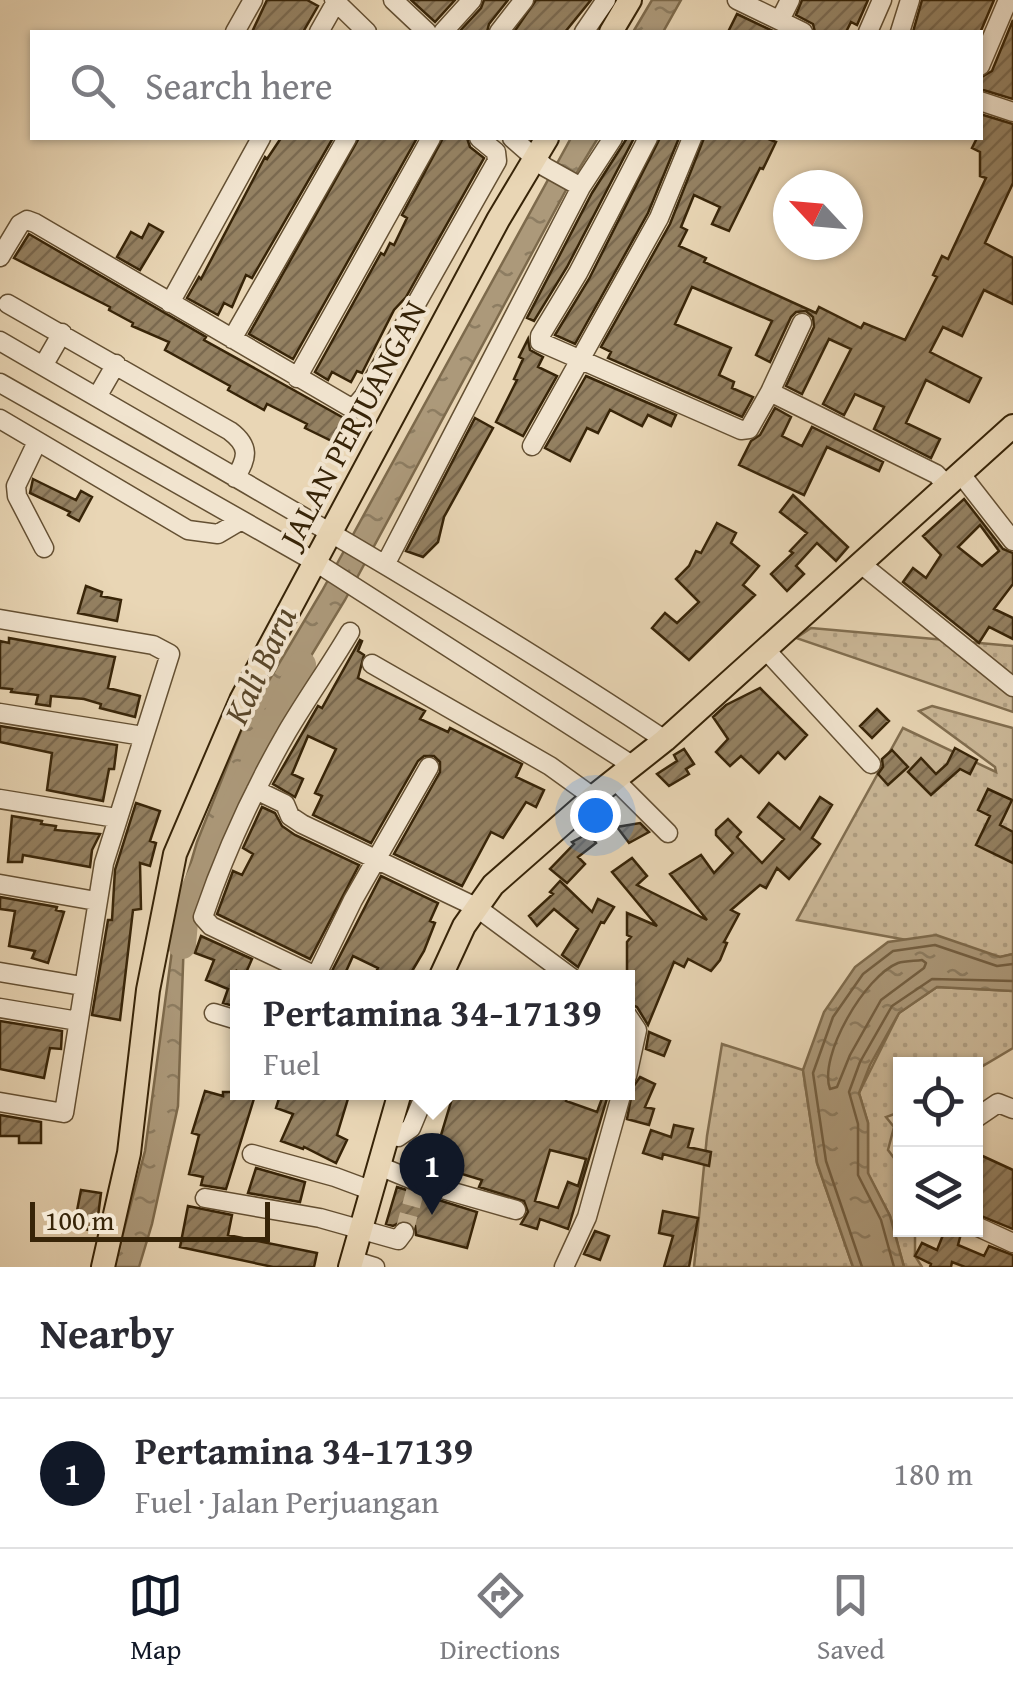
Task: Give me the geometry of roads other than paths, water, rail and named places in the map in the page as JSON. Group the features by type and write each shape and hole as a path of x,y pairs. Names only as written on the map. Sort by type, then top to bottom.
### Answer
{"main road":[{"path":"611,30 630,0"},
{"name":"JALAN PERJUANGAN","path":"103,1267 129,1153 148,990 176,854 241,700 323,567 498,220 542,154"},
{"path":"444,970 476,907 520,859 665,740 1013,426"},
{"path":"351,1264 398,1100"}],"street":[{"path":"236,30 253,0"},
{"path":"393,0 424,30"},
{"path":"445,30 472,0"},
{"path":"502,30 524,0"},
{"path":"585,30 606,0"},
{"path":"737,0 799,30"},
{"path":"780,20 790,0"},
{"path":"869,30 882,0"},
{"path":"901,30 910,0"},
{"path":"983,59 1008,0"},
{"path":"320,30 335,1 365,30"},
{"path":"983,102 1013,112"},
{"path":"170,303 260,140"},
{"path":"232,339 346,140"},
{"path":"298,378 431,140"},
{"path":"0,257 20,224 28,220 349,407 358,405 497,161 496,152 482,140"},
{"path":"518,140 542,154 577,186"},
{"path":"380,562 577,186 612,140"},
{"path":"647,140 578,274 540,336 543,345 746,431 770,392 802,323"},
{"path":"532,446 658,218 691,140"},
{"path":"8,304 240,438 247,452 236,478"},
{"path":"43,366 62,333"},
{"path":"0,341 380,562 572,678 665,740"},
{"path":"97,398 116,364"},
{"path":"0,383 359,590 624,772 668,833"},
{"path":"770,392 954,480 1013,541"},
{"path":"0,419 188,530 218,534 240,521"},
{"path":"55,452 70,424"},
{"path":"38,442 16,486 17,496 44,548"},
{"path":"861,564 1013,687"},
{"path":"0,619 153,645 168,651 164,674 116,818 96,901 64,1112 0,1102"},
{"path":"306,970 204,920 220,866 256,790 350,632"},
{"path":"766,649 871,764"},
{"path":"372,664 550,766 593,797"},
{"path":"0,713 143,736"},
{"path":"321,970 376,859 429,767"},
{"path":"256,790 284,804 290,816 302,824 476,907 561,970"},
{"path":"0,799 116,818"},
{"path":"0,884 96,901"},
{"path":"0,972 82,986"},
{"path":"0,1008 78,1021"},
{"path":"214,1013 230,1018"},
{"path":"387,1136 398,1138 407,1132 422,1100"},
{"path":"564,1267 587,1217 620,1100"},
{"path":"983,1113 998,1103 1013,1109"},
{"path":"252,1154 370,1190"},
{"path":"378,1166 417,1185 516,1210"},
{"path":"205,1198 320,1218 398,1240 404,1232"},
{"path":"983,1229 1013,1243"},
{"path":"351,1264 376,1267"}],"water":[{"path":"652,0 681,0 664,30 634,30"},
{"path":"570,140 597,140 345,600 266,730 208,845 185,910 178,1106 152,1224 139,1267 114,1267 145,1151 178,906 197,842 245,721 322,591"},
{"path":"936,935 1000,957 1013,954 1013,991 937,987 899,1013 859,1093 868,1123 868,1173 890,1216 904,1267 853,1267 817,1163 803,1070 824,1012 855,967 888,942"}],"waterway":[{"name":"Kali Baru","path":"182,945 185,910 302,665"}],"tunnel":[{"path":"404,1232 416,1188"}],"place":[{"name":"Pertamina 34-17139","path":"432,1215"}]}
